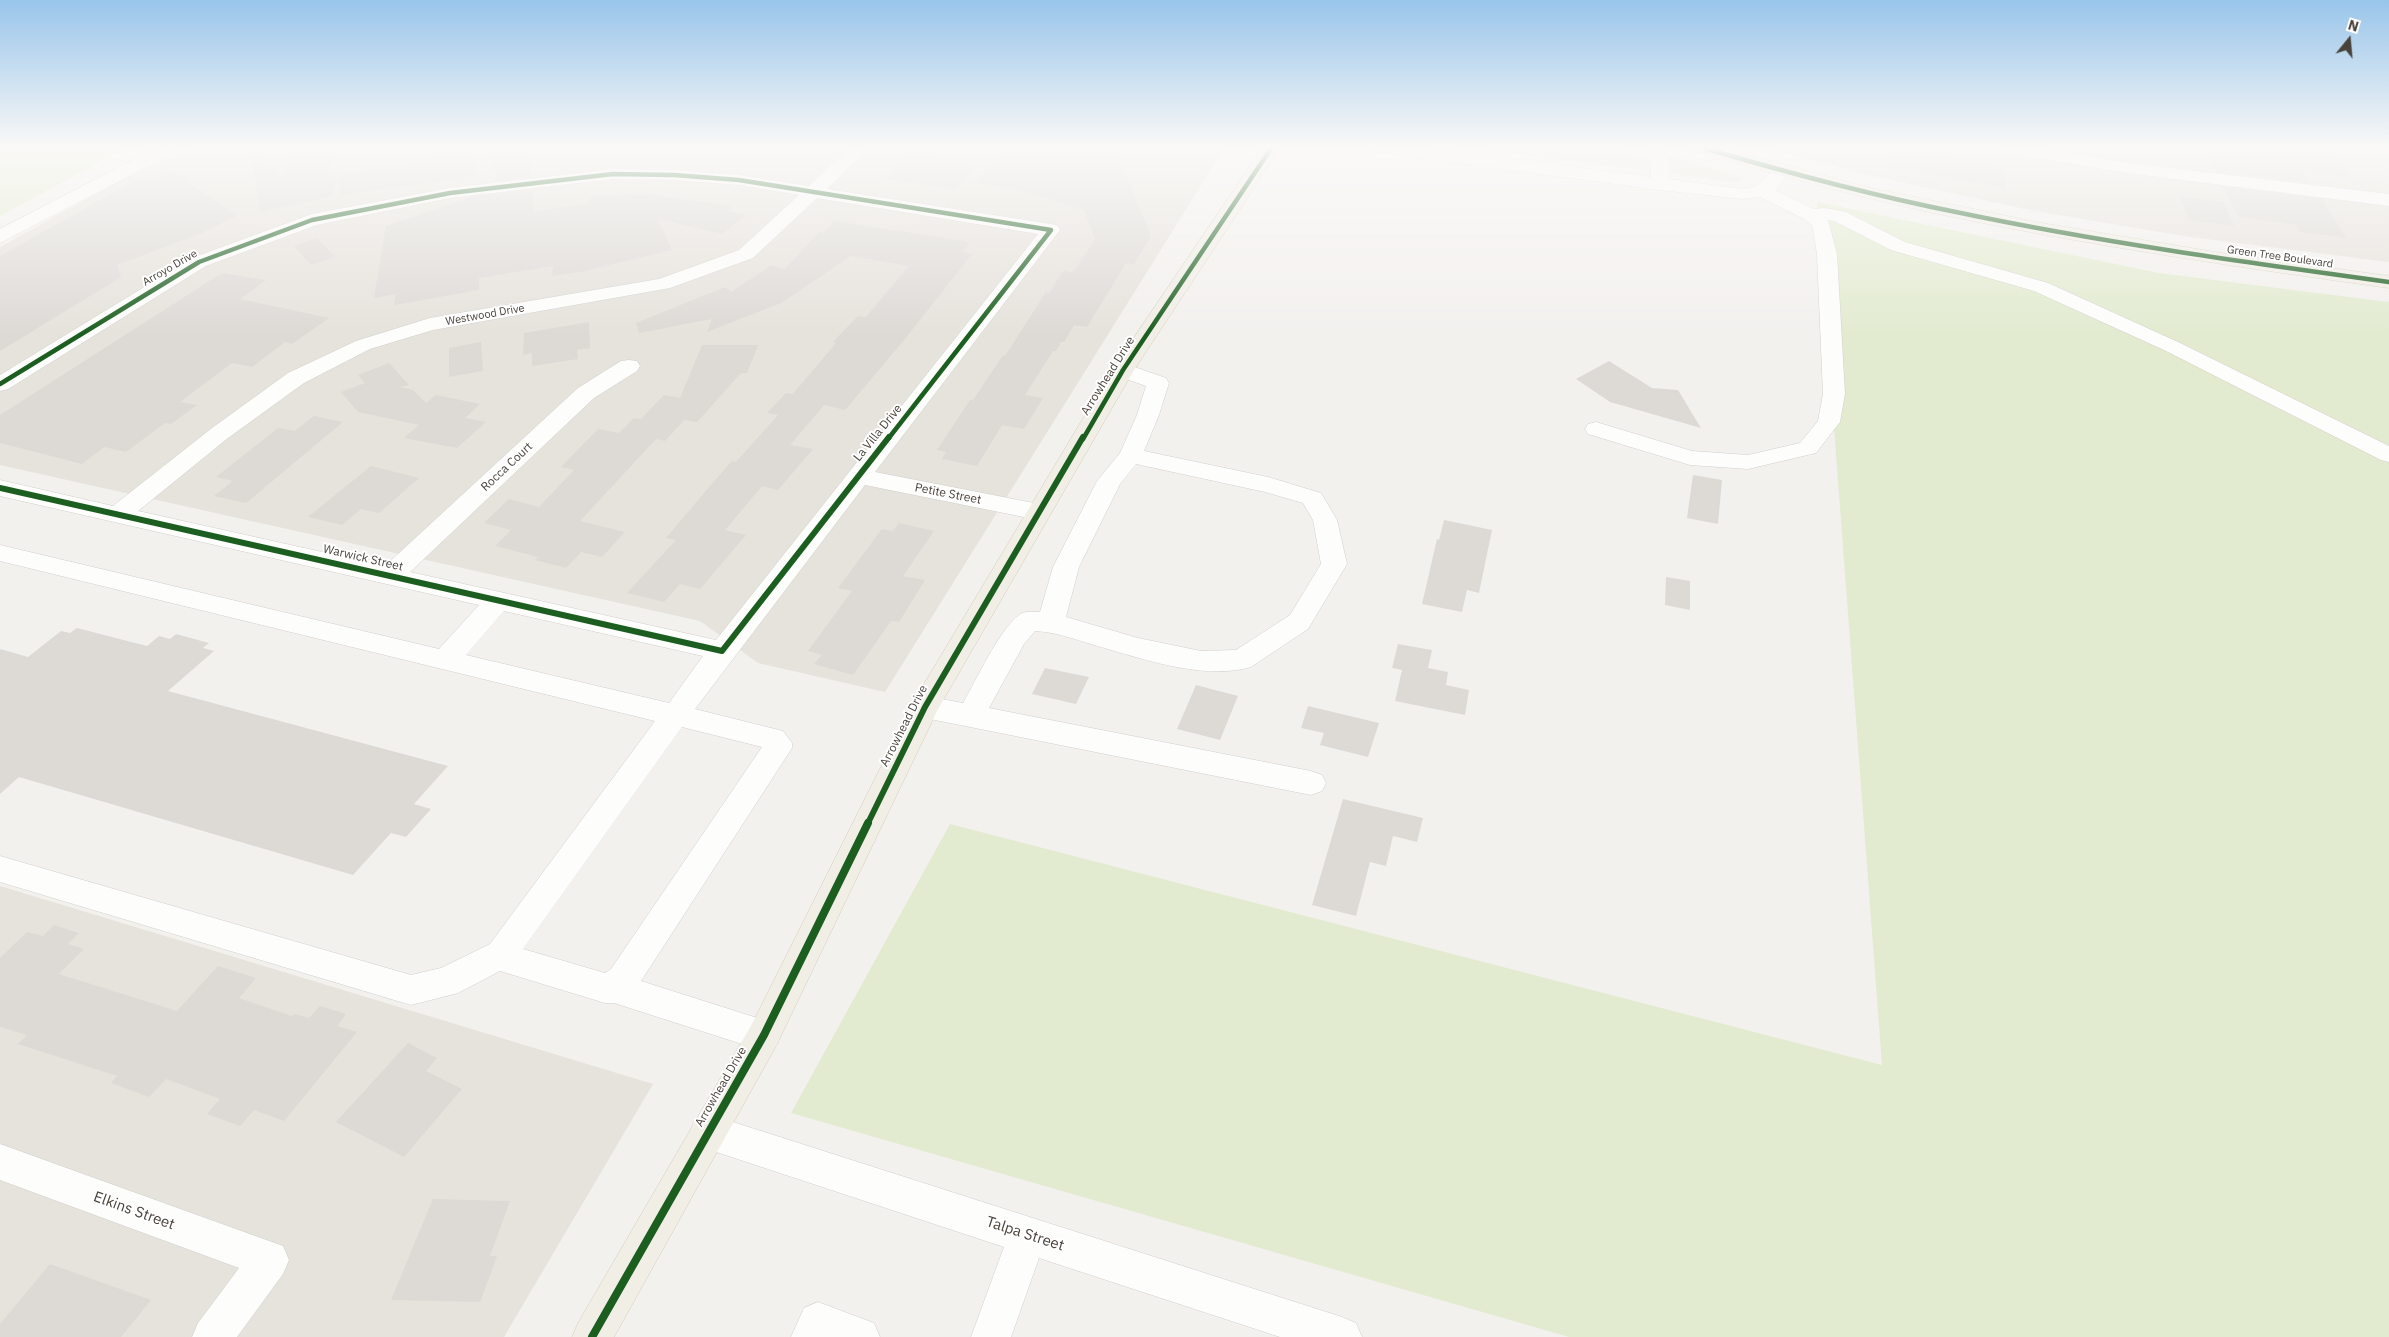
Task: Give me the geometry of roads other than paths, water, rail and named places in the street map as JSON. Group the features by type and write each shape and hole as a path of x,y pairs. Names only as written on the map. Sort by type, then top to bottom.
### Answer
{"main road":[{"name":"Arrowhead Drive","path":"592,1337 764,1035 925,707 1123,370 1230,209"},
{"name":"Green Tree Boulevard","path":"1937,209 2126,245 2389,282"}],"street":[{"path":"0,237 52,209"},
{"name":"Arroyo Drive","path":"0,384 199,262 312,220 366,209"},
{"name":"Westwood Drive","path":"117,515 220,433 296,378 363,345 430,324 663,284 746,254 795,209"},
{"name":"Arroyo Drive","path":"922,209 1051,230"},
{"path":"1596,429 1690,458 1748,462 1808,448 1829,422 1834,394 1827,254 1821,224 1812,215 1801,209"},
{"path":"1812,215 1839,216 1898,246 2041,287 2198,359 2389,455"},
{"name":"La Villa Drive","path":"502,954 722,650 1051,230"},
{"name":"Rocca Court","path":"390,576 586,393 629,366"},
{"path":"1051,622 1066,567 1109,482 1131,455 1148,415 1158,383 1123,370"},
{"path":"971,715 1014,638 1028,621 1051,622 1138,648 1201,661 1241,660 1299,622 1334,564 1325,520 1312,498 1280,487 1176,467 1131,455"},
{"name":"Petite Street","path":"858,476 1039,512"},
{"name":"Warwick Street","path":"0,488 722,650"},
{"path":"0,552 773,739 778,743 777,748 623,980 614,988"},
{"path":"445,660 499,600"},
{"path":"925,707 1311,783"},
{"path":"0,869 411,990 446,982 502,954 507,959 605,988 614,988 764,1035"},
{"name":"Talpa Street","path":"708,1132 1342,1337"},
{"name":"Elkins Street","path":"0,1162 268,1260 212,1337"},
{"path":"991,1337 1028,1235"},
{"path":"811,1337 818,1322 860,1337"}]}
